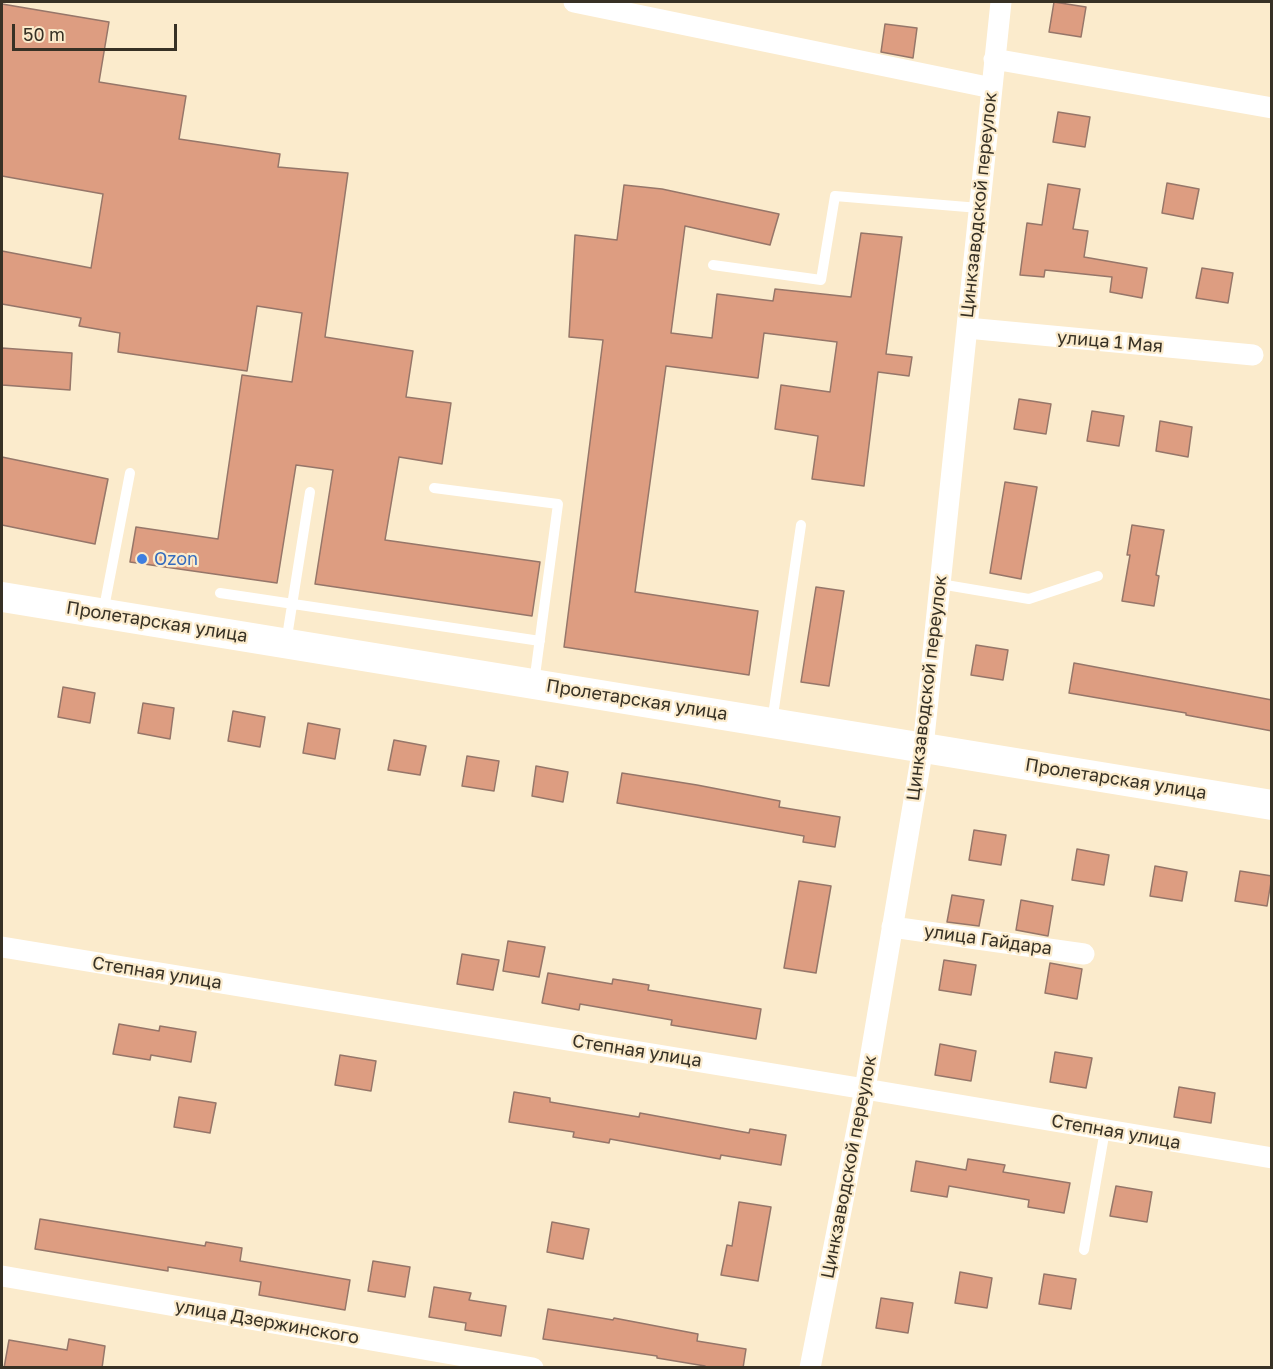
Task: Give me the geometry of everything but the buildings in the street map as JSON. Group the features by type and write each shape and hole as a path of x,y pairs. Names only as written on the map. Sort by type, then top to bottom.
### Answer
{"main road":[{"name":"Пролетарская улица","path":"2,597 1272,805"}],"street":[{"path":"574,2 992,88"},
{"name":"Цинкзаводской переулок","path":"810,1368 865,1089 922,747 1000,2"},
{"path":"994,59 1272,108"},
{"name":"улица 1 Мая","path":"967,328 1253,356"},
{"name":"улица Гайдара","path":"892,927 1084,954"},
{"name":"Степная улица","path":"2,948 1272,1158"},
{"name":"улица Дзержинского","path":"2,1276 533,1368"}],"lane":[{"path":"714,265 821,280 835,196 979,208"},
{"path":"103,613 130,473"},
{"path":"434,488 558,504 534,684"},
{"path":"286,643 310,492"},
{"path":"772,723 801,525"},
{"path":"940,584 1029,599 1098,576"},
{"path":"220,593 540,641"},
{"path":"1084,1250 1105,1130"}],"place":[{"name":"Ozon","path":"142,559"}]}
